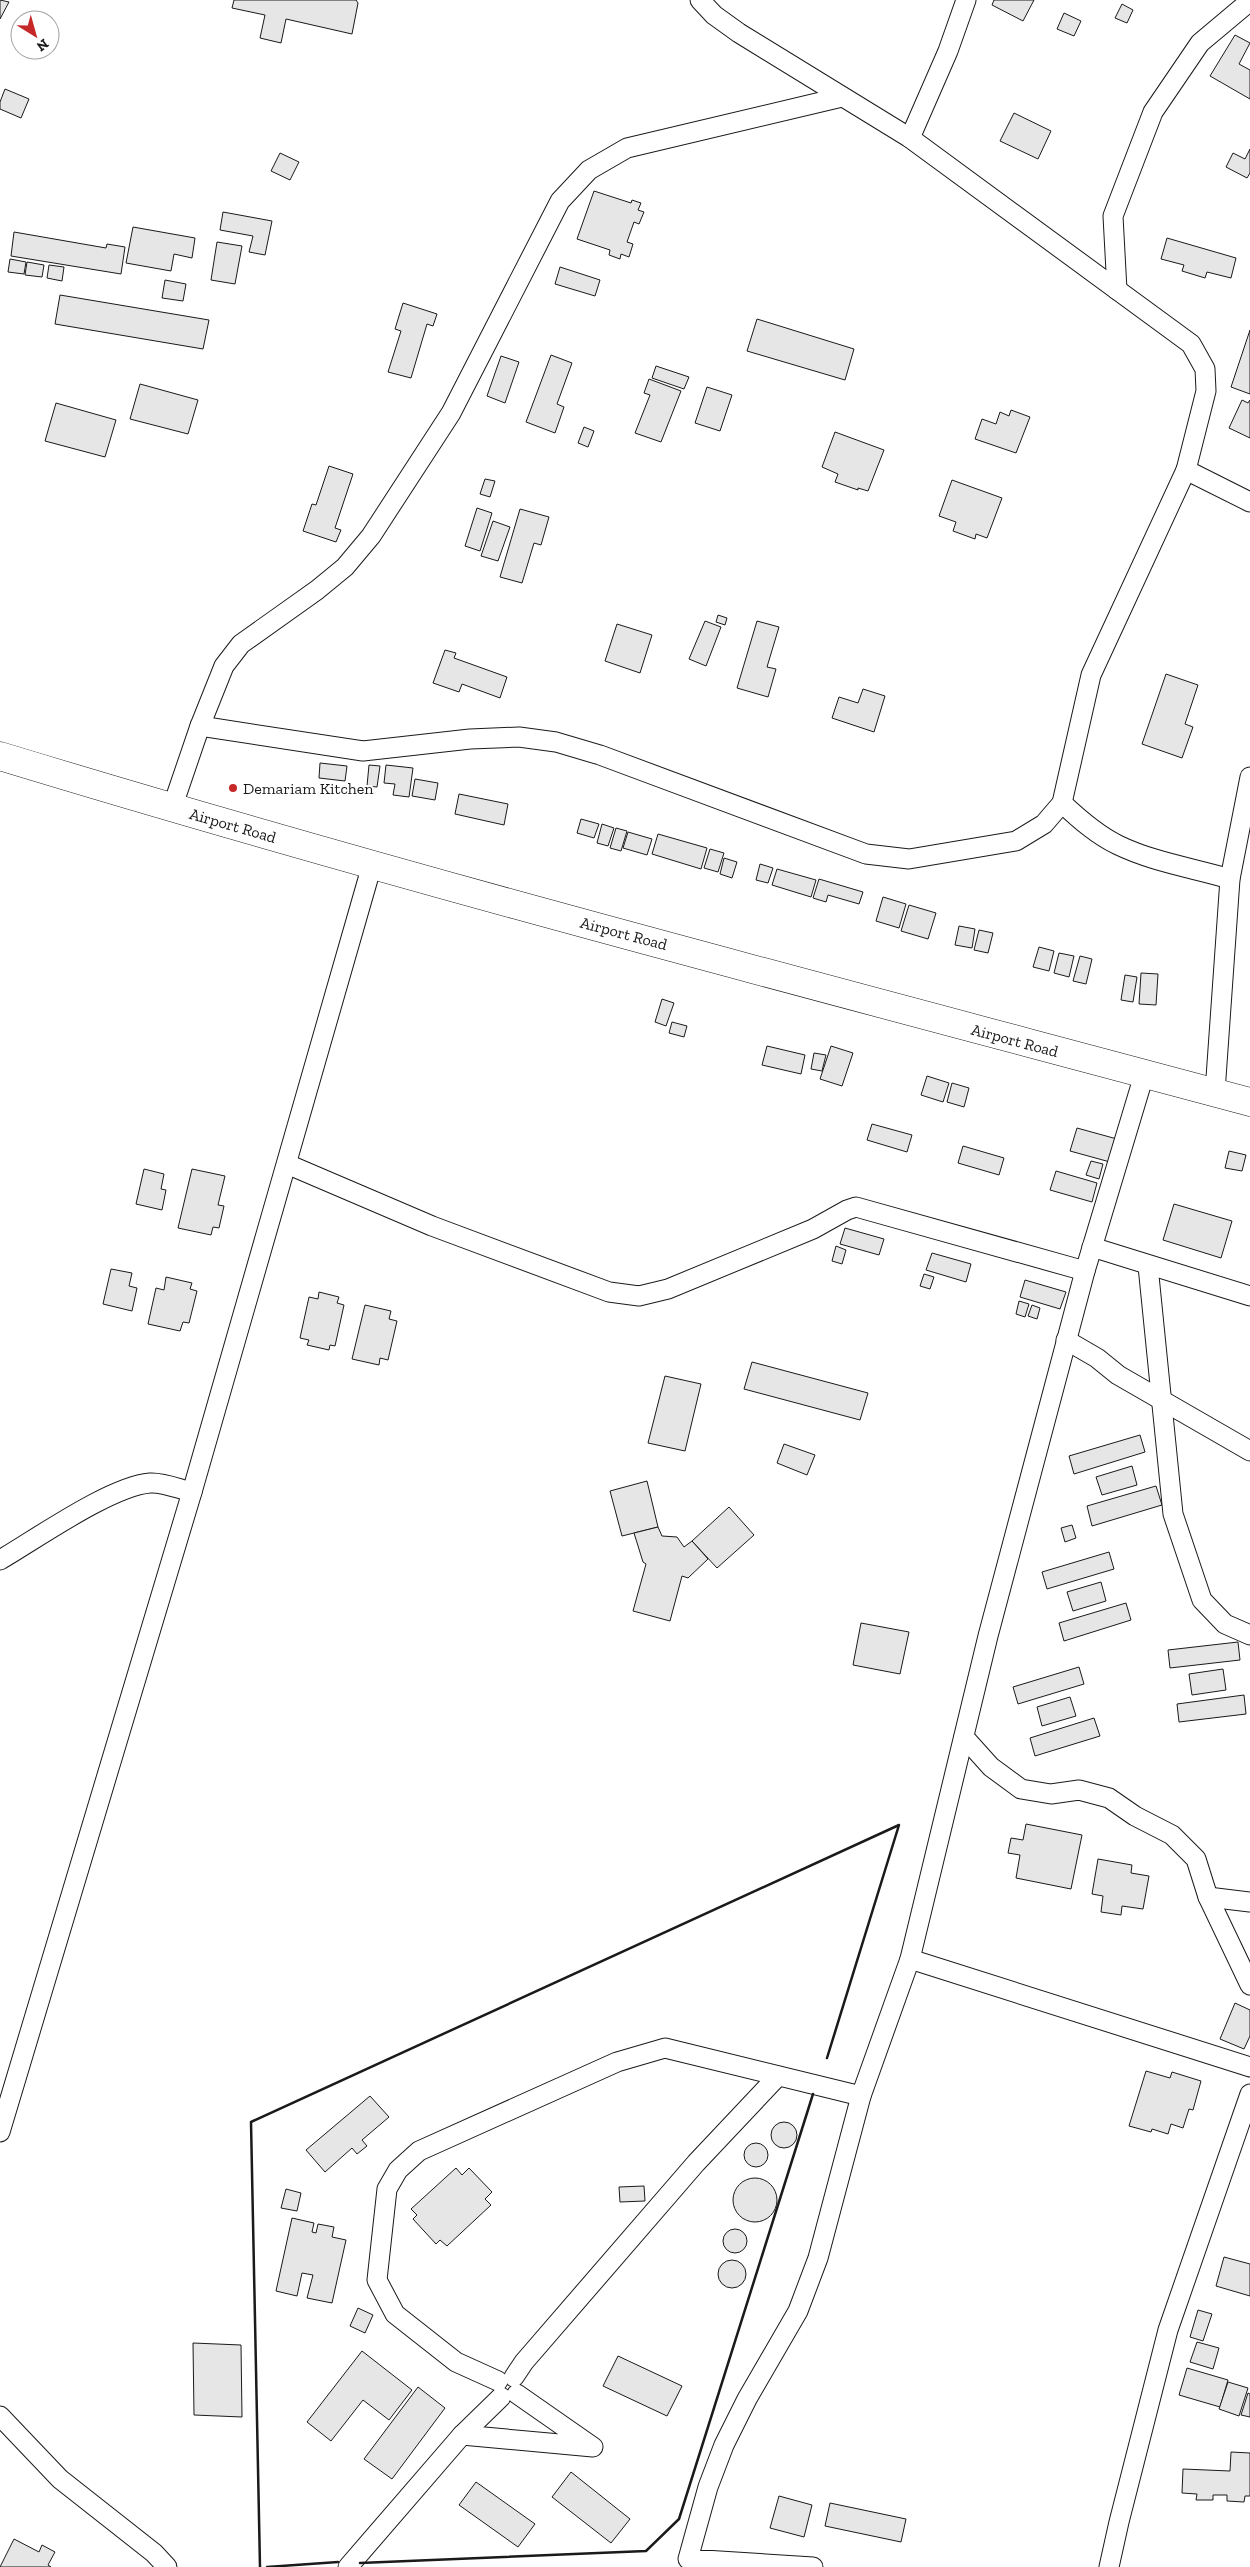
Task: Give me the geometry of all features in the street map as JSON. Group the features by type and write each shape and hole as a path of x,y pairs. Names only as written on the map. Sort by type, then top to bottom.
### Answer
{"highway":[{"name":"Airport Road","path":"0,756 172,808 372,864 1144,1075 1250,1102"}],"street":[{"path":"200,726 363,750 519,737 556,742 600,754 866,854 910,859 1016,841 1044,824 1062,803 1091,675 1186,470 1206,391 1205,369 1191,344 910,138 739,33 714,16 700,0"},
{"path":"910,138 948,51 966,0"},
{"path":"1117,290 1113,216 1153,112 1200,43 1250,1"},
{"path":"172,808 200,726 224,666 241,644 317,590 345,567 371,536 451,414 560,201 589,170 627,148 842,97"},
{"path":"1186,470 1250,502"},
{"path":"1215,1092 1230,879 1243,847 1250,777"},
{"path":"1062,803 1089,827 1117,845 1142,855 1230,879"},
{"path":"0,2132 192,1492 372,864"},
{"path":"813,2567 682,2564 724,2445 747,2399 798,2311 818,2258 861,2096 910,1959 988,1636 1066,1340 1144,1075"},
{"path":"287,1164 432,1226 609,1292 639,1296 668,1289 812,1229 856,1207 1085,1271"},
{"path":"1092,1247 1148,1266 1250,1296"},
{"path":"1148,1266 1173,1514 1202,1600 1225,1624 1250,1635"},
{"path":"1066,1340 1097,1358 1118,1376 1250,1451"},
{"path":"0,1560 102,1499 130,1487 152,1483 192,1492"},
{"path":"964,1738 992,1766 1021,1789 1051,1794 1079,1790 1110,1798 1135,1816 1172,1835 1196,1860 1208,1897 1250,1985"},
{"path":"1208,1897 1250,1902"},
{"path":"910,1959 1250,2067"},
{"path":"462,2435 594,2447 508,2387 456,2362 395,2314 386,2300 377,2280 387,2189 398,2170 419,2151 618,2062 666,2048 861,2096"},
{"path":"348,2567 462,2435 508,2387 524,2362 677,2185 778,2076"},
{"path":"1109,2567 1168,2330 1250,2094"},
{"path":"0,2416 34,2454 60,2479 153,2560 167,2567"}],"building":[{"path":"0,0 9,2 0,19"},
{"path":"234,0 356,0 358,3 352,34 286,19 281,43 260,38 265,15 232,8"},
{"path":"994,0 1034,0 1023,21 992,5"},
{"path":"1122,4 1133,10 1127,23 1115,18"},
{"path":"1064,13 1081,21 1074,36 1057,29"},
{"path":"1235,35 1250,43 1239,64 1250,70 1250,99 1210,76"},
{"path":"5,89 29,99 21,118 0,109 0,102"},
{"path":"1014,113 1051,131 1038,159 1000,141"},
{"path":"1250,149 1250,173 1247,178 1226,167 1233,153 1245,159"},
{"path":"280,153 299,162 290,180 271,171"},
{"path":"594,191 631,203 632,200 641,203 638,210 644,212 639,224 634,222 627,242 633,244 629,257 621,254 620,259 609,255 610,250 577,239"},
{"path":"223,212 272,221 265,255 249,252 253,236 220,230"},
{"path":"133,227 195,238 192,258 174,254 171,271 126,263"},
{"path":"14,232 106,248 107,244 125,247 121,274 11,256"},
{"path":"1167,238 1236,258 1231,278 1207,272 1205,278 1182,271 1184,265 1161,259"},
{"path":"217,242 242,246 235,284 211,280"},
{"path":"10,259 26,262 24,274 8,272"},
{"path":"27,262 44,265 42,277 25,275"},
{"path":"49,265 64,267 62,281 47,278"},
{"path":"560,267 600,280 595,296 555,284"},
{"path":"165,280 186,284 183,301 162,298"},
{"path":"60,295 209,320 203,349 55,324"},
{"path":"403,303 437,314 433,326 427,324 411,378 388,372 401,331 395,329"},
{"path":"757,319 854,349 845,380 747,351"},
{"path":"1250,330 1250,394 1231,387"},
{"path":"551,355 572,363 557,404 564,407 555,433 526,422"},
{"path":"501,356 519,362 505,403 487,396"},
{"path":"656,366 689,377 684,389 652,378"},
{"path":"649,379 681,391 661,442 635,433 650,395 644,393"},
{"path":"140,384 198,400 188,434 130,419"},
{"path":"707,387 732,395 720,431 695,423"},
{"path":"1242,400 1248,403 1250,400 1250,438 1229,428"},
{"path":"56,403 116,420 105,457 45,441"},
{"path":"1011,410 1030,417 1016,453 975,439 982,419 996,424 1000,412 1009,416"},
{"path":"584,427 594,431 588,447 578,443"},
{"path":"835,432 884,450 868,491 858,488 858,490 835,482 838,474 822,467"},
{"path":"329,466 353,474 335,528 341,530 336,542 303,531 312,504 316,505"},
{"path":"485,479 495,481 490,497 480,494"},
{"path":"952,480 1002,498 987,538 976,534 975,539 953,531 956,522 939,516"},
{"path":"477,508 492,513 480,551 465,546"},
{"path":"520,509 549,517 541,545 534,543 522,583 500,577"},
{"path":"493,521 510,527 498,561 481,556"},
{"path":"718,615 727,618 725,625 716,622"},
{"path":"705,621 721,627 706,666 689,659"},
{"path":"757,621 779,627 767,667 776,669 768,697 737,688"},
{"path":"617,624 652,635 640,673 605,661"},
{"path":"445,650 456,653 454,658 507,677 500,698 462,684 459,692 433,683"},
{"path":"1166,674 1198,685 1185,724 1193,727 1182,758 1142,744"},
{"path":"863,689 885,696 874,732 832,718 839,697 858,703"},
{"path":"320,763 347,766 345,781 319,778"},
{"path":"369,765 380,766 377,787 367,786"},
{"path":"386,765 413,768 409,797 393,795 395,784 384,783"},
{"path":"415,779 438,783 435,800 412,796"},
{"path":"459,794 508,804 504,825 455,814"},
{"path":"581,819 599,824 594,838 577,833"},
{"path":"602,824 614,828 608,846 597,843"},
{"path":"616,828 627,831 621,851 610,848"},
{"path":"628,832 652,839 647,855 623,848"},
{"path":"658,834 707,848 701,869 652,854"},
{"path":"710,849 724,853 718,872 704,868"},
{"path":"724,858 737,862 732,878 720,874"},
{"path":"760,864 773,868 768,883 756,880"},
{"path":"777,869 816,880 811,897 772,885"},
{"path":"819,879 863,892 859,904 828,895 826,902 813,898"},
{"path":"883,897 906,904 899,928 876,921"},
{"path":"909,905 936,913 928,939 901,931"},
{"path":"959,926 975,929 972,948 955,945"},
{"path":"979,930 993,933 988,953 974,950"},
{"path":"1039,947 1054,951 1049,971 1033,967"},
{"path":"1059,953 1074,956 1069,977 1054,973"},
{"path":"1080,956 1092,959 1086,984 1073,981"},
{"path":"1141,973 1158,974 1156,1005 1139,1004"},
{"path":"1125,975 1137,977 1133,1002 1121,1000"},
{"path":"662,999 674,1003 666,1026 655,1022"},
{"path":"672,1022 687,1026 684,1037 669,1033"},
{"path":"767,1046 805,1055 801,1074 762,1065"},
{"path":"831,1046 853,1053 842,1086 820,1079"},
{"path":"814,1053 826,1055 822,1071 811,1069"},
{"path":"927,1076 949,1083 943,1102 921,1095"},
{"path":"952,1083 969,1088 964,1107 947,1102"},
{"path":"872,1124 912,1135 907,1152 867,1140"},
{"path":"1077,1128 1117,1139 1110,1162 1070,1151"},
{"path":"963,1146 1004,1158 999,1175 958,1163"},
{"path":"1229,1151 1246,1155 1242,1171 1225,1168"},
{"path":"1091,1161 1103,1164 1099,1179 1086,1175"},
{"path":"144,1169 164,1174 161,1189 166,1190 162,1210 136,1204"},
{"path":"192,1169 225,1176 218,1205 224,1206 219,1228 213,1227 211,1235 178,1228"},
{"path":"1056,1171 1097,1183 1092,1202 1050,1190"},
{"path":"1174,1204 1232,1221 1221,1258 1163,1240"},
{"path":"845,1228 884,1239 879,1255 840,1244"},
{"path":"836,1246 846,1250 842,1264 832,1261"},
{"path":"932,1253 971,1264 966,1282 926,1270"},
{"path":"111,1269 132,1273 129,1286 137,1288 132,1311 103,1304"},
{"path":"924,1274 934,1277 930,1289 920,1286"},
{"path":"166,1277 192,1283 190,1289 197,1291 189,1323 183,1322 180,1331 148,1324 156,1288 164,1290"},
{"path":"1025,1280 1066,1292 1060,1309 1020,1297"},
{"path":"319,1292 339,1297 337,1303 344,1305 335,1346 330,1345 329,1350 307,1345 309,1340 300,1338 309,1297 318,1299"},
{"path":"1019,1301 1029,1304 1025,1317 1016,1314"},
{"path":"365,1305 391,1311 389,1319 397,1321 388,1360 380,1358 379,1365 352,1359"},
{"path":"1032,1305 1040,1308 1037,1319 1028,1316"},
{"path":"752,1362 868,1393 860,1420 744,1389"},
{"path":"665,1376 701,1384 685,1451 648,1443"},
{"path":"1140,1435 1145,1452 1074,1474 1069,1456"},
{"path":"784,1444 815,1455 807,1475 777,1463"},
{"path":"1132,1466 1137,1485 1102,1495 1096,1477"},
{"path":"647,1481 658,1527 622,1536 610,1491"},
{"path":"1156,1486 1162,1505 1092,1526 1087,1506"},
{"path":"729,1507 754,1535 717,1568 692,1541"},
{"path":"1072,1525 1076,1538 1065,1542 1061,1528"},
{"path":"658,1527 662,1536 677,1537 684,1547 692,1541 708,1559 688,1578 682,1576 670,1621 633,1611 646,1564 643,1562 634,1533"},
{"path":"1109,1552 1114,1569 1047,1589 1042,1572"},
{"path":"1101,1582 1106,1601 1073,1611 1067,1592"},
{"path":"1126,1603 1131,1620 1064,1641 1059,1623"},
{"path":"861,1623 909,1632 900,1674 853,1665"},
{"path":"1238,1642 1240,1660 1170,1668 1168,1650"},
{"path":"1079,1667 1084,1684 1018,1704 1013,1687"},
{"path":"1223,1669 1226,1690 1192,1695 1189,1674"},
{"path":"1244,1695 1246,1714 1179,1722 1177,1704"},
{"path":"1070,1697 1076,1716 1042,1726 1037,1707"},
{"path":"1094,1718 1100,1736 1035,1756 1030,1738"},
{"path":"1026,1824 1082,1835 1071,1889 1016,1878 1020,1855 1008,1853 1011,1838 1023,1840"},
{"path":"1098,1859 1132,1865 1131,1873 1149,1876 1143,1909 1122,1906 1121,1915 1101,1912 1103,1896 1092,1894"},
{"path":"1235,2003 1250,2010 1250,2036 1244,2049 1220,2039"},
{"path":"1146,2071 1170,2078 1172,2072 1201,2081 1193,2110 1189,2109 1183,2128 1171,2124 1168,2134 1152,2129 1151,2132 1129,2126"},
{"path":"370,2096 389,2117 362,2140 367,2146 357,2154 352,2148 325,2172 306,2150"},
{"path":"784,2122 793,2126 797,2135 793,2144 784,2148 775,2144 771,2135 775,2126"},
{"path":"751,2143 761,2143 768,2150 768,2160 761,2167 751,2167 744,2160 744,2150"},
{"path":"456,2168 462,2175 469,2168 492,2192 485,2199 491,2205 447,2246 440,2240 436,2244 413,2219 417,2215 411,2209"},
{"path":"755,2178 767,2182 773,2188 777,2200 773,2212 767,2218 755,2222 743,2218 737,2212 733,2200 737,2188 743,2182"},
{"path":"644,2186 645,2201 620,2202 619,2187"},
{"path":"286,2189 301,2193 297,2211 281,2208"},
{"path":"292,2218 314,2223 312,2232 316,2233 318,2224 334,2227 332,2237 346,2240 332,2303 307,2298 313,2275 302,2273 297,2296 276,2291"},
{"path":"735,2229 744,2232 747,2241 744,2250 735,2253 726,2250 723,2241 726,2232"},
{"path":"1224,2257 1250,2264 1250,2296 1216,2286"},
{"path":"732,2260 742,2264 746,2274 742,2284 732,2288 722,2284 718,2274 722,2264"},
{"path":"358,2308 373,2315 365,2333 350,2326"},
{"path":"1198,2310 1212,2314 1203,2341 1190,2337"},
{"path":"1197,2342 1219,2348 1213,2369 1190,2362"},
{"path":"193,2343 241,2345 242,2417 194,2415"},
{"path":"362,2351 412,2390 389,2420 363,2400 331,2441 307,2422"},
{"path":"618,2356 682,2386 667,2416 603,2386"},
{"path":"1187,2368 1228,2380 1220,2407 1179,2395"},
{"path":"1228,2382 1248,2388 1239,2416 1219,2409"},
{"path":"418,2387 445,2408 392,2479 364,2459"},
{"path":"1248,2393 1250,2394 1250,2417 1241,2415"},
{"path":"1231,2452 1250,2453 1250,2496 1245,2496 1244,2502 1227,2501 1227,2495 1213,2495 1213,2500 1196,2500 1197,2494 1182,2493 1183,2469 1230,2471"},
{"path":"571,2472 630,2519 611,2543 552,2497"},
{"path":"476,2482 535,2524 518,2547 459,2505"},
{"path":"779,2496 812,2505 804,2537 770,2528"},
{"path":"830,2503 906,2519 901,2542 825,2526"},
{"path":"14,2539 39,2552 42,2545 55,2552 48,2565 51,2567 0,2567"}],"wall":[{"path":"260,2567 251,2122 899,1825 827,2058"},
{"path":"360,2563 646,2551 679,2519 813,2094"},
{"path":"267,2567 338,2562"}],"place":[{"name":"Demariam Kitchen","path":"233,788"}]}
